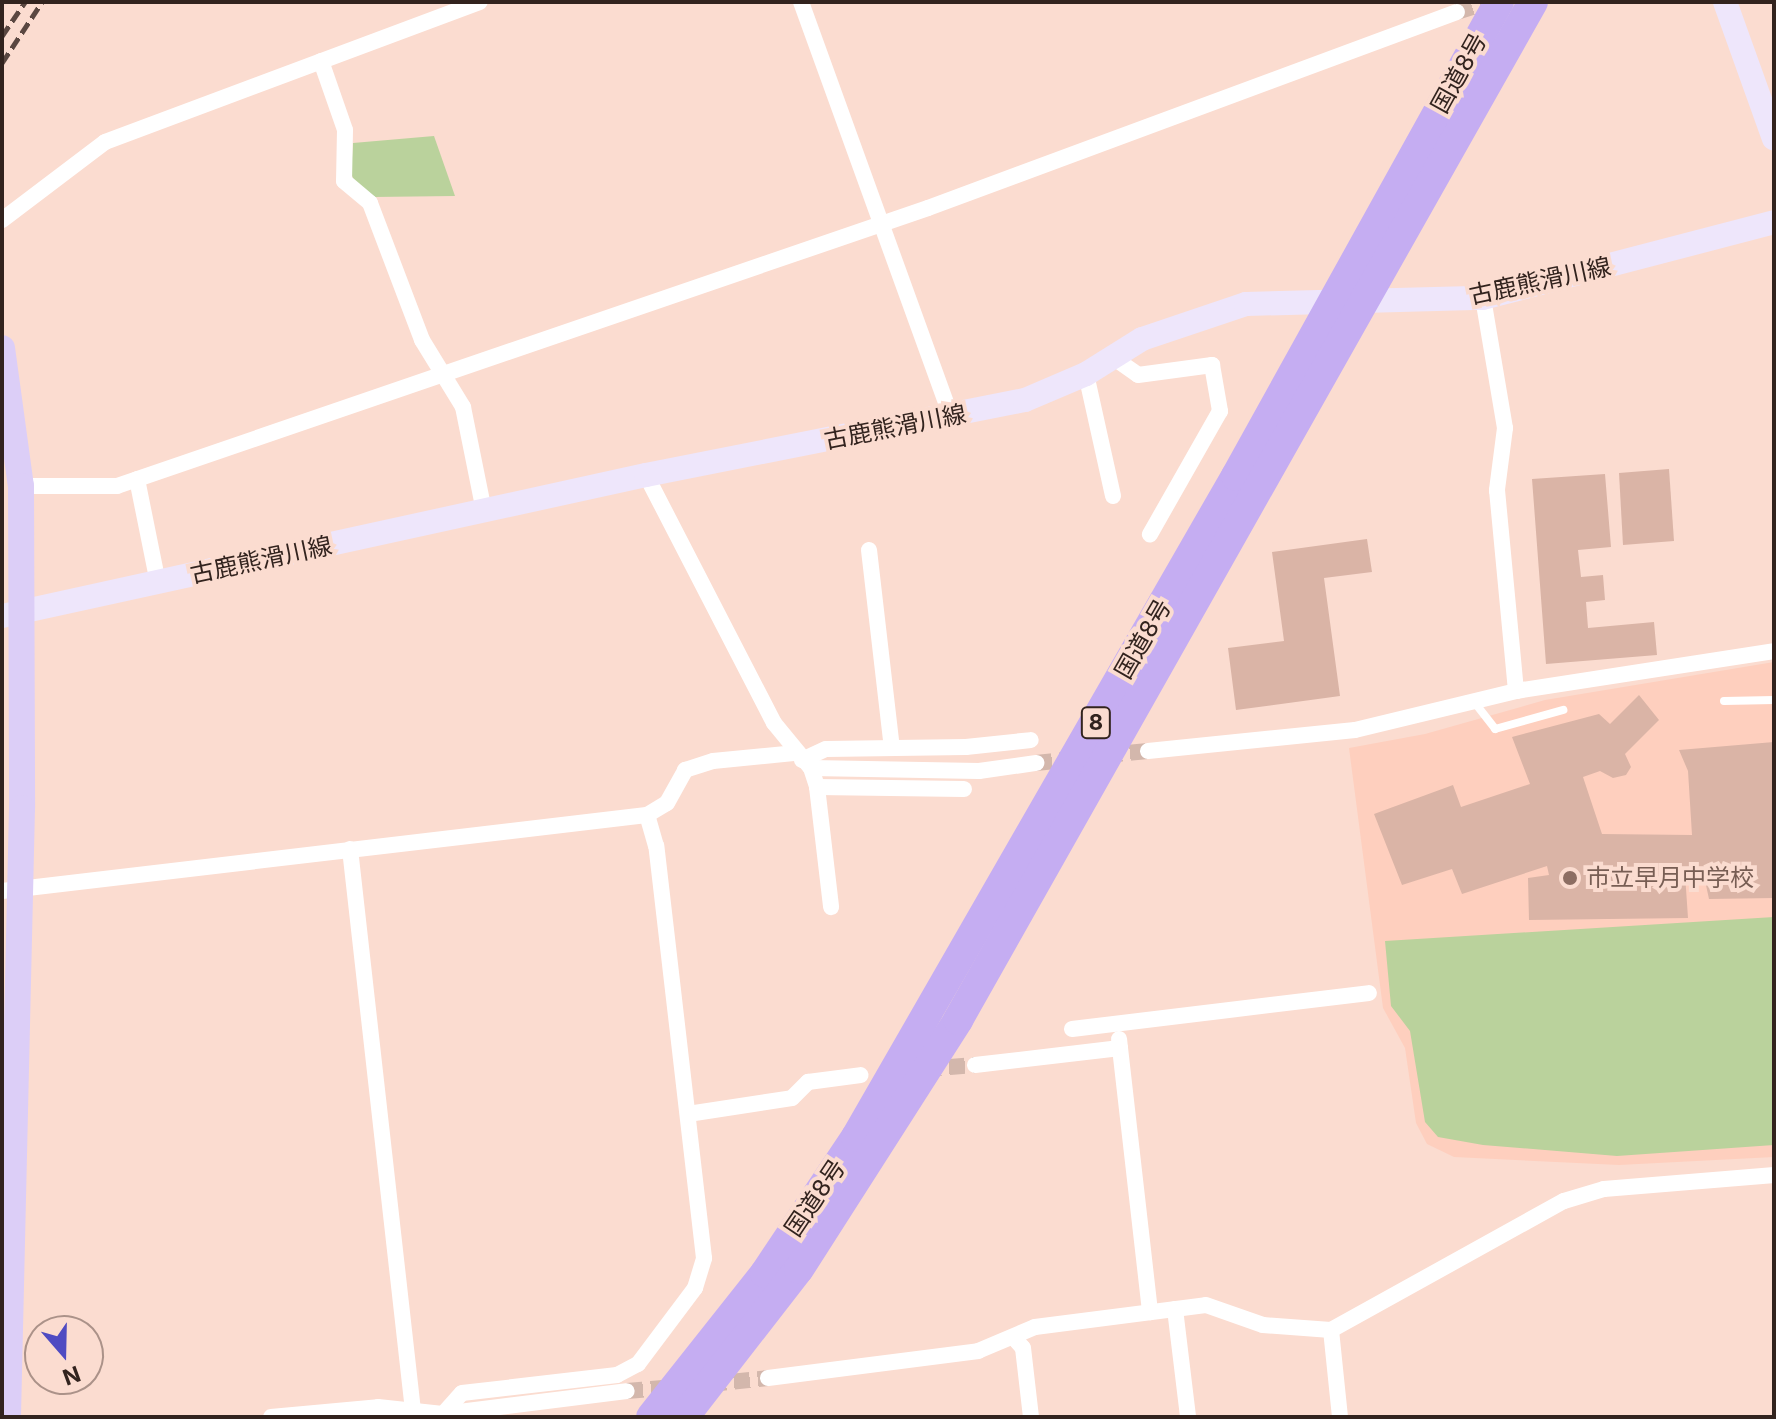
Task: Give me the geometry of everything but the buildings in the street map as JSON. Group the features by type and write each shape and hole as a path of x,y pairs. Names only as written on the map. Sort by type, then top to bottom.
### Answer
{"highway":[{"name":"国道8号","path":"651,1417 765,1273 856,1137 973,939 1499,2"},
{"name":"国道8号","path":"684,1417 799,1269 958,1020 1362,298 1533,2"}],"main road":[{"path":"1725,2 1774,139"},
{"name":"古鹿熊滑川線","path":"12,614 646,475 1025,400 1086,374 1142,339 1193,318 1246,304 1362,298 1401,302 1483,298 1774,222"},
{"path":"2,348 21,486 12,614 8,1417"}],"street":[{"path":"2,220 105,142 480,2"},
{"path":"801,2 951,416"},
{"path":"21,486 117,486 1113,142 1457,12"},
{"path":"321,61 345,130 344,181 370,203 439,375 463,407 484,511"},
{"path":"1483,298 1505,428 1497,490 1516,691"},
{"path":"1114,358 1138,375 1212,365 1220,411 1150,534"},
{"path":"1086,374 1113,496"},
{"path":"646,475 687,560 817,787 831,907"},
{"path":"137,479 158,583"},
{"path":"869,550 892,748"},
{"path":"1148,751 1355,730 1516,691 1774,651"},
{"path":"802,760 826,749 1031,740"},
{"path":"10,890 647,815 667,803 685,770 713,761 802,760 979,771 1036,763"},
{"path":"817,787 964,789"},
{"path":"443,1414 462,1393 617,1375 638,1364 695,1288 704,1258 656,846 647,815"},
{"path":"350,849 413,1411"},
{"path":"1072,1029 1369,993"},
{"path":"1116,1026 1150,1312"},
{"path":"975,1065 1120,1048"},
{"path":"688,1114 792,1098 808,1082 861,1075"},
{"path":"768,1378 978,1351 1035,1327 1206,1305 1263,1325 1331,1330 1564,1201 1604,1189 1774,1175"},
{"path":"1175,1309 1188,1417"},
{"path":"1331,1330 1340,1417"},
{"path":"1014,1338 1023,1348 1031,1417"},
{"path":"271,1417 378,1407 443,1414 627,1391"}],"lane":[{"path":"1724,701 1774,700"},
{"path":"1475,703 1495,729 1563,710"}],"shaded area":[{"name":"市立早月中学校","path":"1774,662 1774,1157 1619,1165 1454,1157 1427,1144 1416,1123 1405,1048 1383,1008 1349,748 1425,734 1545,700"}],"green space":[{"path":"434,136 455,196 373,197 358,192 351,173 353,143"},
{"path":"1774,917 1774,1145 1617,1156 1483,1145 1438,1137 1425,1122 1410,1031 1391,1006 1385,941"}],"tunnel":[{"path":"1457,12 1488,2"},
{"path":"1106,755 1148,751"},
{"path":"1036,763 1075,759"},
{"path":"925,1069 975,1065"},
{"path":"710,1384 768,1378"},
{"path":"627,1391 675,1387"}],"railway":[{"path":"2,36 25,2"},
{"path":"2,63 42,2"}],"place":[{"name":"市立早月中学校","path":"1570,878"}]}
